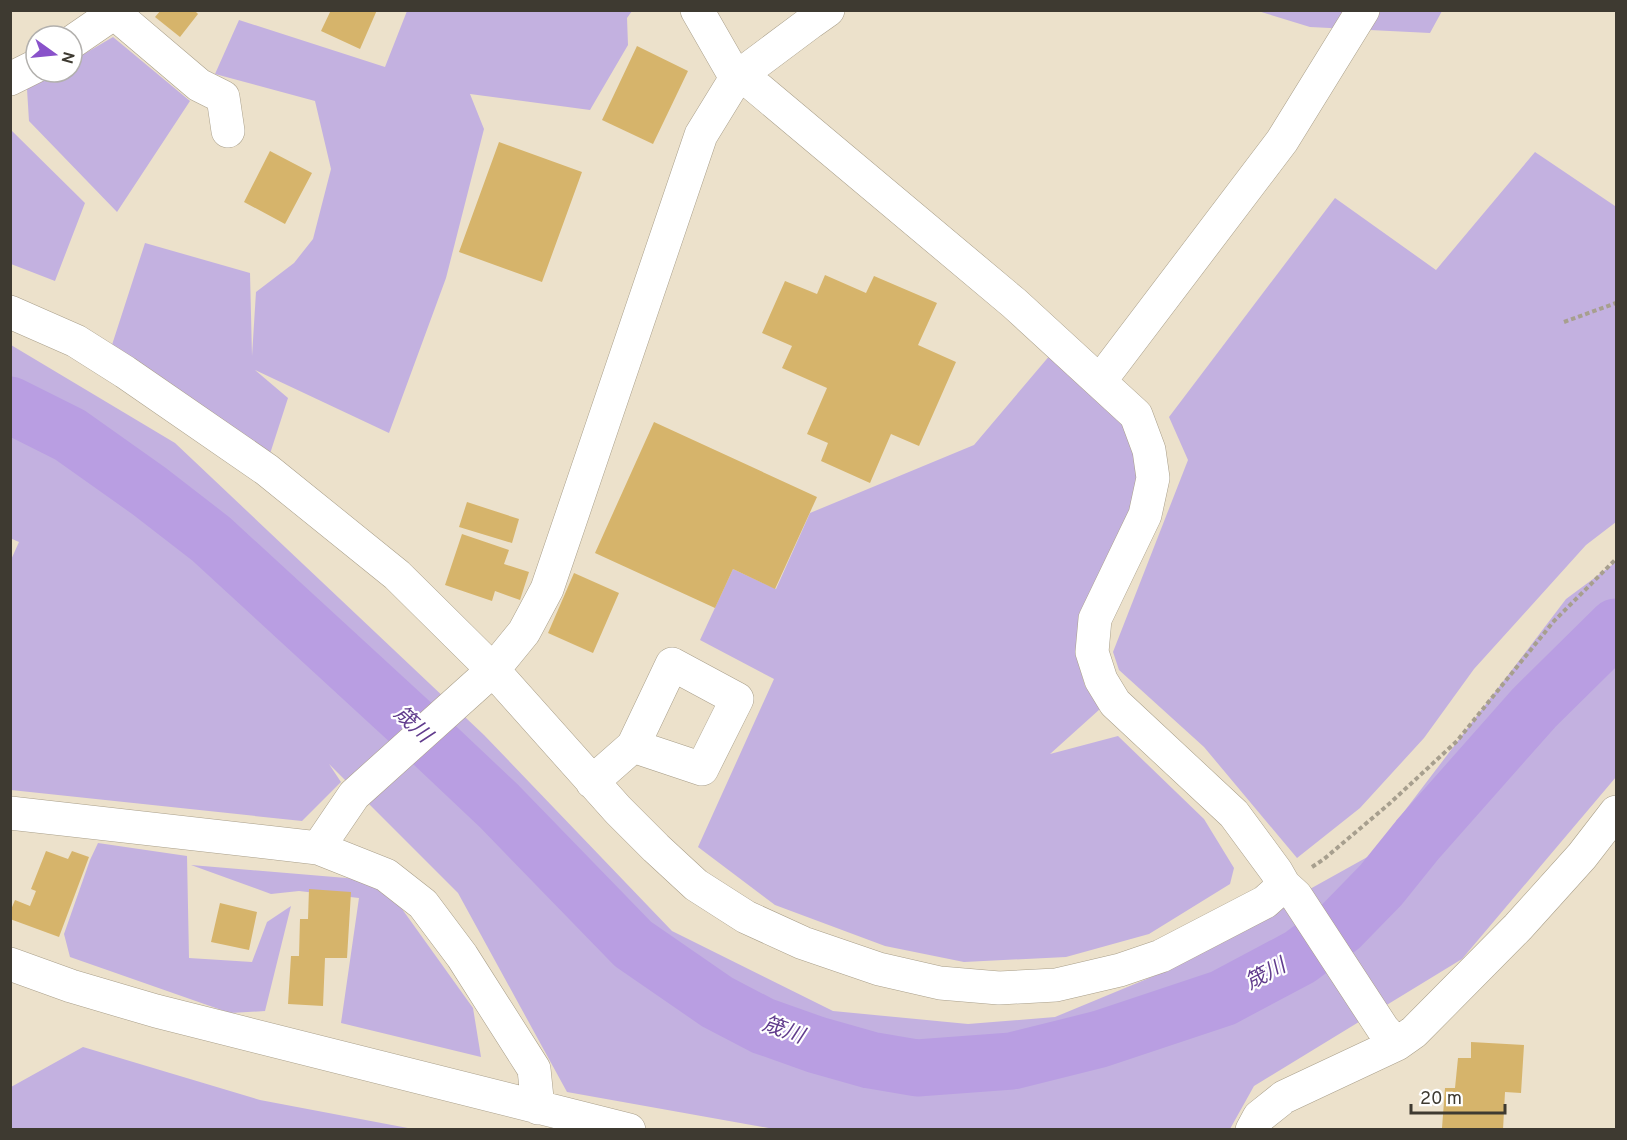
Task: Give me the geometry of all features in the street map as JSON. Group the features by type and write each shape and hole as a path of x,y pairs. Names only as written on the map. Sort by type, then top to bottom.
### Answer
{"street":[{"path":"697,10 739,76 1014,303 1136,415 1149,450 1153,478 1145,515 1095,619 1092,652 1101,680 1115,703 1234,813 1390,1036"},
{"path":"318,848 354,795 493,670 524,632 547,589 701,135 739,76 828,10"},
{"path":"1100,381 1282,141 1363,10"},
{"path":"84,33 114,11 200,85 223,97 228,131"},
{"path":"10,79 24,72"},
{"path":"10,312 76,341 267,470 397,575 493,670 592,782 656,848 696,885 746,917 803,943 879,969 940,983 999,988 1056,985 1120,970 1161,956 1290,890"},
{"path":"592,782 633,746"},
{"path":"1252,1130 1259,1117 1284,1097 1390,1036 1414,1032 1518,927 1582,856 1617,812"},
{"path":"10,813 318,848 386,875 423,904 462,956 534,1069 538,1107"},
{"path":"10,964 71,986 156,1011 628,1130"}],"path":[{"path":"1564,321 1617,303"},
{"path":"1290,890 1457,741 1554,621 1617,559"}],"shaded area":[{"path":"407,11 632,11 627,18 628,45 590,110 470,94 484,129 446,278 389,433 255,370 288,398 268,460 110,351 145,243 250,273 252,356 256,292 294,263 313,239 331,169 315,101 215,74 239,20 385,67"},
{"path":"1258,11 1442,11 1430,33 1310,27"},
{"path":"113,37 190,101 117,212 29,121 27,89 35,84 84,84 84,54"},
{"path":"10,129 85,203 55,281 11,264"},
{"path":"1535,152 1615,206 1616,522 1586,545 1474,669 1424,738 1360,808 1297,858 1204,747 1119,670 1113,652 1188,460 1169,417 1335,198 1436,270"},
{"path":"11,345 175,443 484,735 672,931 833,1011 968,1024 1055,1017 1154,976 1371,855 1566,599 1616,562 1616,777 1462,959 1254,1086 1230,1129 774,1129 567,1092 458,893 329,764 341,782 302,821 11,790 10,562 19,542 10,538"},
{"path":"1051,354 1121,421 1134,456 1138,485 1077,658 1085,686 1100,709 1050,754 1118,736 1204,819 1234,868 1230,884 1149,934 1066,957 964,962 885,946 775,905 698,847 774,679 700,640 733,569 776,589 810,513 974,445"},
{"path":"98,843 187,856 189,958 252,962 267,922 291,906 265,1011 230,1013 70,957 64,934"},
{"path":"191,865 382,881 473,1008 481,1057 341,1023 359,898 299,891 271,894"},
{"path":"83,1047 260,1100 413,1129 11,1129 11,1087"}],"building":[{"path":"161,10 194,10 198,14 180,37 155,17"},
{"path":"331,10 377,10 360,49 321,31"},
{"path":"637,46 688,71 653,144 602,120"},
{"path":"499,142 582,172 542,282 459,252"},
{"path":"270,151 312,173 285,224 244,202"},
{"path":"825,275 866,293 874,276 937,303 918,345 956,362 919,446 891,434 870,483 821,461 828,443 807,434 827,388 782,368 792,346 762,333 785,281 817,294"},
{"path":"654,422 817,497 775,589 733,569 715,608 595,553"},
{"path":"467,502 519,519 512,543 459,527"},
{"path":"462,534 509,550 504,564 529,572 520,600 495,591 492,601 445,585"},
{"path":"574,573 619,593 593,653 548,633"},
{"path":"46,851 68,859 72,851 89,857 59,937 10,919 15,900 30,906 36,891 31,889"},
{"path":"309,889 351,892 347,958 325,958 323,1006 288,1004 291,956 299,956 300,919 308,919"},
{"path":"220,903 257,912 249,950 211,942"},
{"path":"1471,1042 1524,1045 1521,1093 1505,1092 1503,1130 1442,1128 1445,1088 1455,1088 1458,1058 1471,1058"}],"waterway":[{"name":"筬川","path":"10,405 70,435 149,491 211,539 499,806 633,944 717,1002 763,1026 870,1060 917,1068 1012,1061 1100,1039 1223,998 1300,957 1340,927 1381,885 1418,839 1534,708 1616,627"}]}
